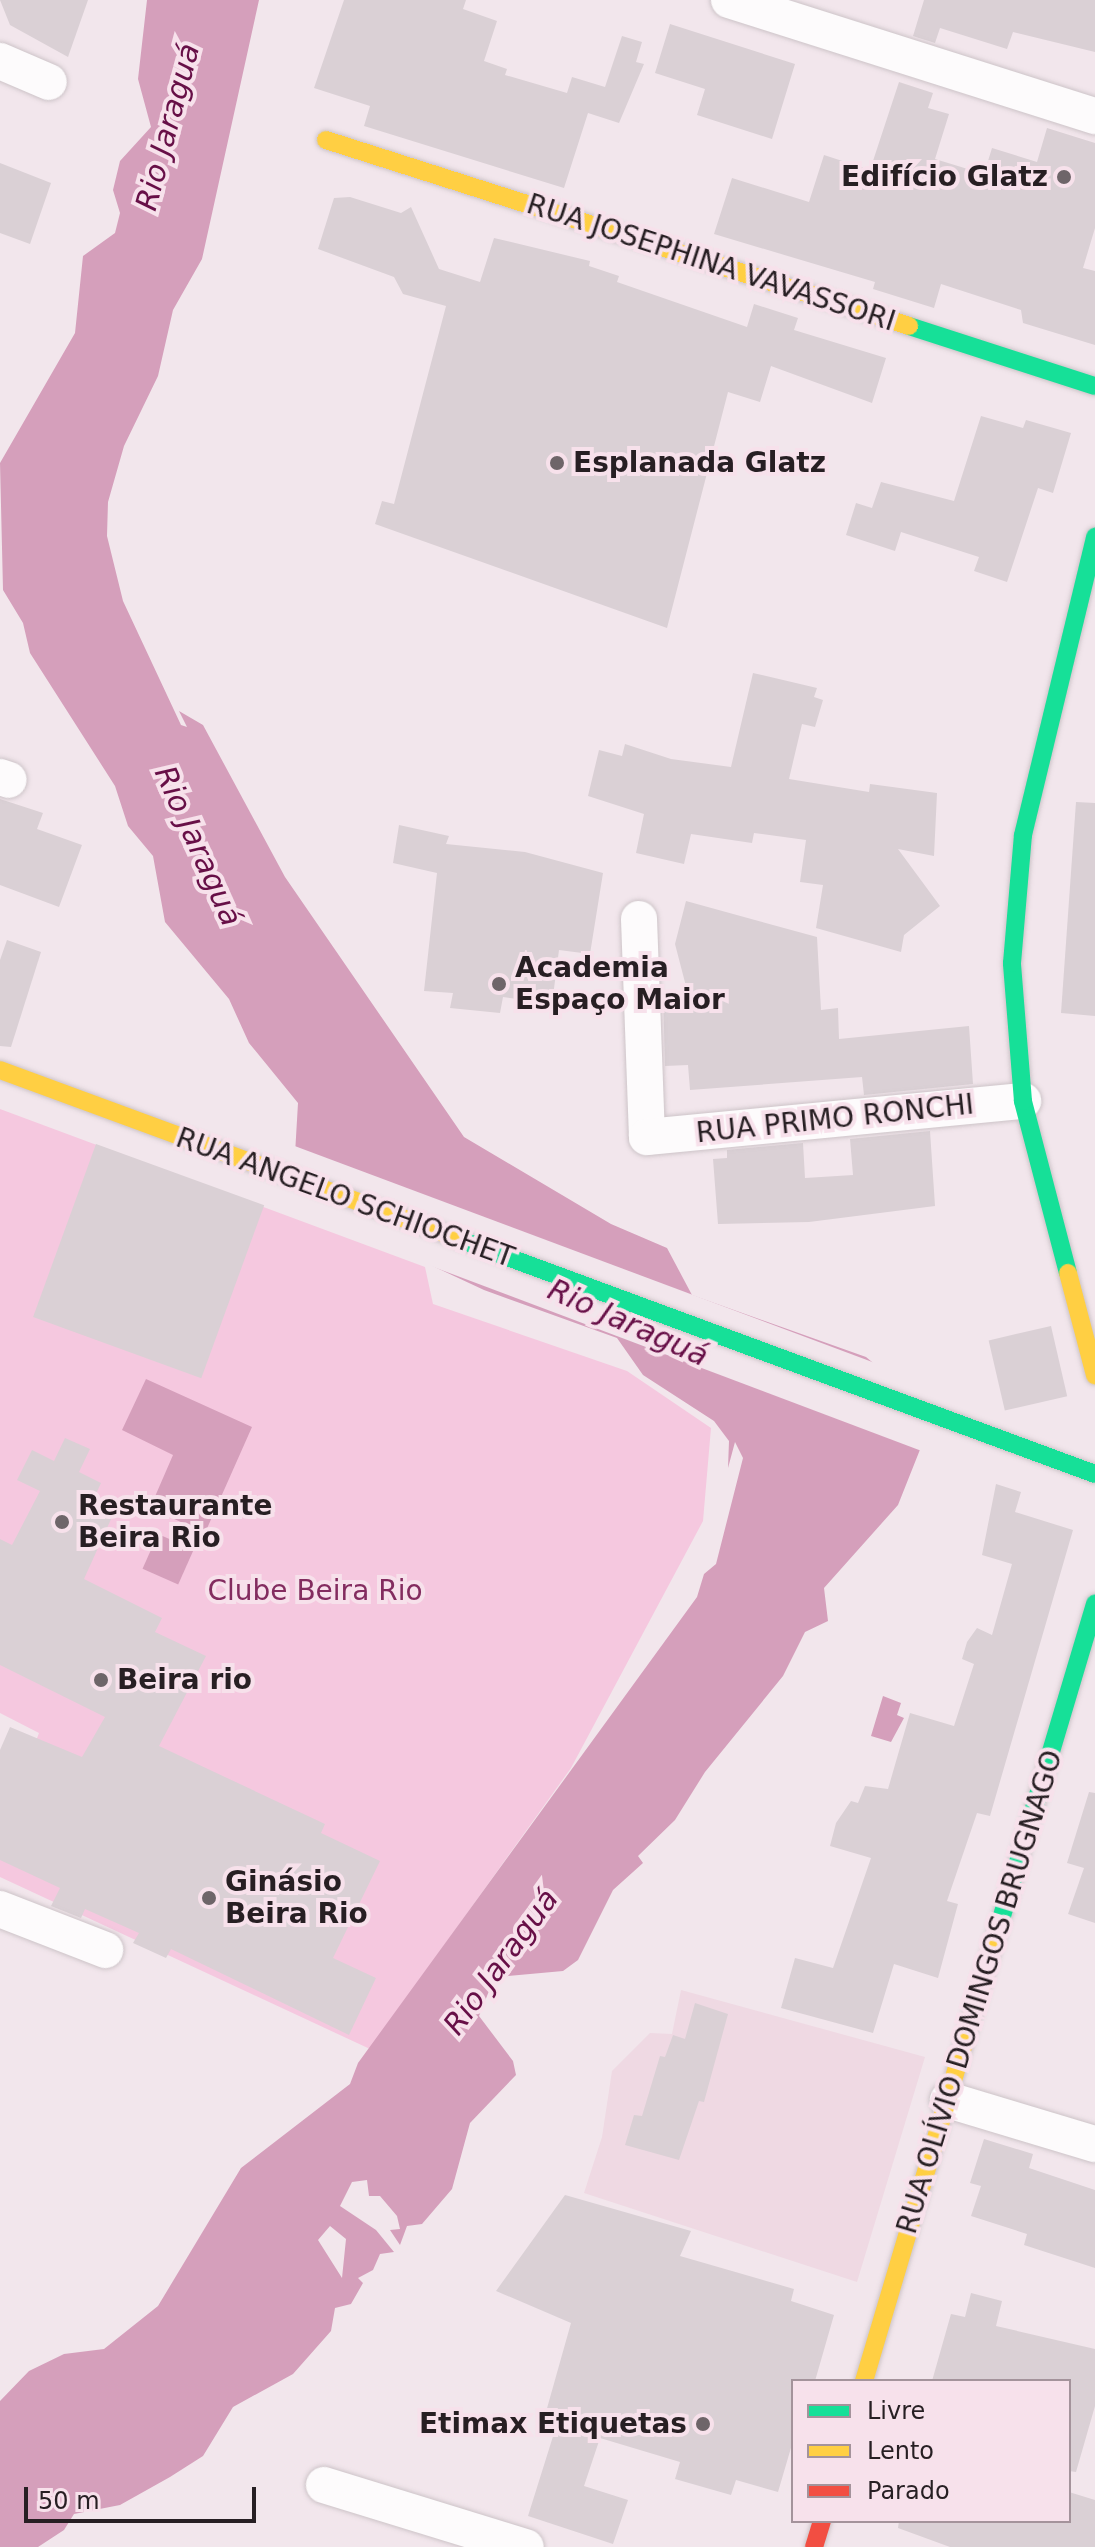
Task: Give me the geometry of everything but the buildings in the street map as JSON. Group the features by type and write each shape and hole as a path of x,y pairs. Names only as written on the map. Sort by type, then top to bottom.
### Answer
{"main road":[{"name":"RUA JOSEPHINA VAVASSORI","path":"326,140 1095,386"},
{"path":"1095,537 1023,835 1012,963 1023,1101 1095,1375"},
{"name":"RUA ANGELO SCHIOCHET","path":"0,1070 1033,1455 1095,1474"},
{"name":"RUA OLÍVIO DOMINGOS BRUGNAGO","path":"865,2379 1095,1603"},
{"path":"814,2547 821,2523"}],"street":[{"path":"729,0 1095,116"},
{"path":"0,61 49,82"},
{"name":"RUA PRIMO RONCHI","path":"639,919 647,1137 1023,1101"},
{"path":"0,1909 105,1950"},
{"path":"948,2100 1095,2144"},
{"path":"324,2485 526,2547"}],"shaded area":[{"path":"681,1990 925,2057 857,2282 584,2193 602,2137 612,2071 650,2033 672,2034"}],"green space":[{"name":"Clube Beira Rio","path":"0,1109 425,1267 433,1304 627,1371 711,1428 703,1521 571,1768 370,2049 0,1877 0,1837 39,1733 0,1713"}],"water":[{"name":"Rio Jaraguá","path":"147,0 259,0 202,259 173,310 158,376 124,446 108,502 107,536 123,601 181,725 187,727 179,711 203,725 285,877 464,1137 611,1224 667,1248 692,1295 866,1357 913,1396 925,1437 898,1505 824,1588 828,1621 805,1632 783,1676 705,1772 675,1820 638,1856 643,1863 613,1890 578,1960 563,1971 508,1976 491,1986 479,2016 513,2061 516,2075 470,2123 452,2189 422,2224 407,2226 400,2245 390,2230 400,2229 397,2216 380,2196 369,2196 367,2180 352,2182 340,2206 376,2230 394,2252 380,2254 373,2270 358,2278 363,2283 351,2304 335,2308 331,2331 293,2374 233,2407 203,2456 170,2477 120,2505 74,2514 64,2530 38,2547 0,2547 0,2401 29,2371 64,2354 104,2349 158,2306 241,2168 350,2084 358,2063 697,1597 704,1574 716,1564 743,1458 735,1442 728,1468 729,1441 714,1421 643,1375 617,1338 484,1290 394,1248 295,1154 298,1103 249,1043 229,999 165,922 153,856 128,826 115,786 30,653 23,623 3,590 0,463 75,333 83,256 115,233 120,213 113,190 120,161 151,127 138,79","holes":["330,2226 346,2239 342,2278 318,2240"]},
{"path":"146,1379 252,1427 205,1533 150,1508 173,1455 122,1430"},
{"path":"158,1534 194,1550 178,1585 143,1569"},
{"path":"883,1696 901,1703 897,1715 904,1718 891,1742 871,1736"}],"pier":[{"path":"292,1145 883,1366 926,1408 927,1453 391,1251 344,1219 291,1155"}],"traffic: fast":[{"path":"909,326 1095,386"},
{"path":"1068,1273 1023,1101 1012,963 1023,835 1095,537"},
{"path":"456,1238 1095,1474"},
{"path":"996,1936 1095,1603"}],"traffic: slow":[{"path":"326,140 909,326"},
{"path":"0,1070 456,1238"},
{"path":"1068,1273 1095,1375"},
{"path":"865,2379 996,1936"}],"traffic: jam":[{"path":"814,2547 821,2523"}],"place":[{"name":"Edifício Glatz","path":"1064,177"},
{"name":"Esplanada Glatz","path":"557,463"},
{"name":"Academia Espaço Maior","path":"499,984"},
{"name":"Restaurante Beira Rio","path":"62,1522"},
{"name":"Beira rio","path":"101,1680"},
{"name":"Ginásio Beira Rio","path":"209,1898"},
{"name":"Etimax Etiquetas","path":"703,2424"}]}
